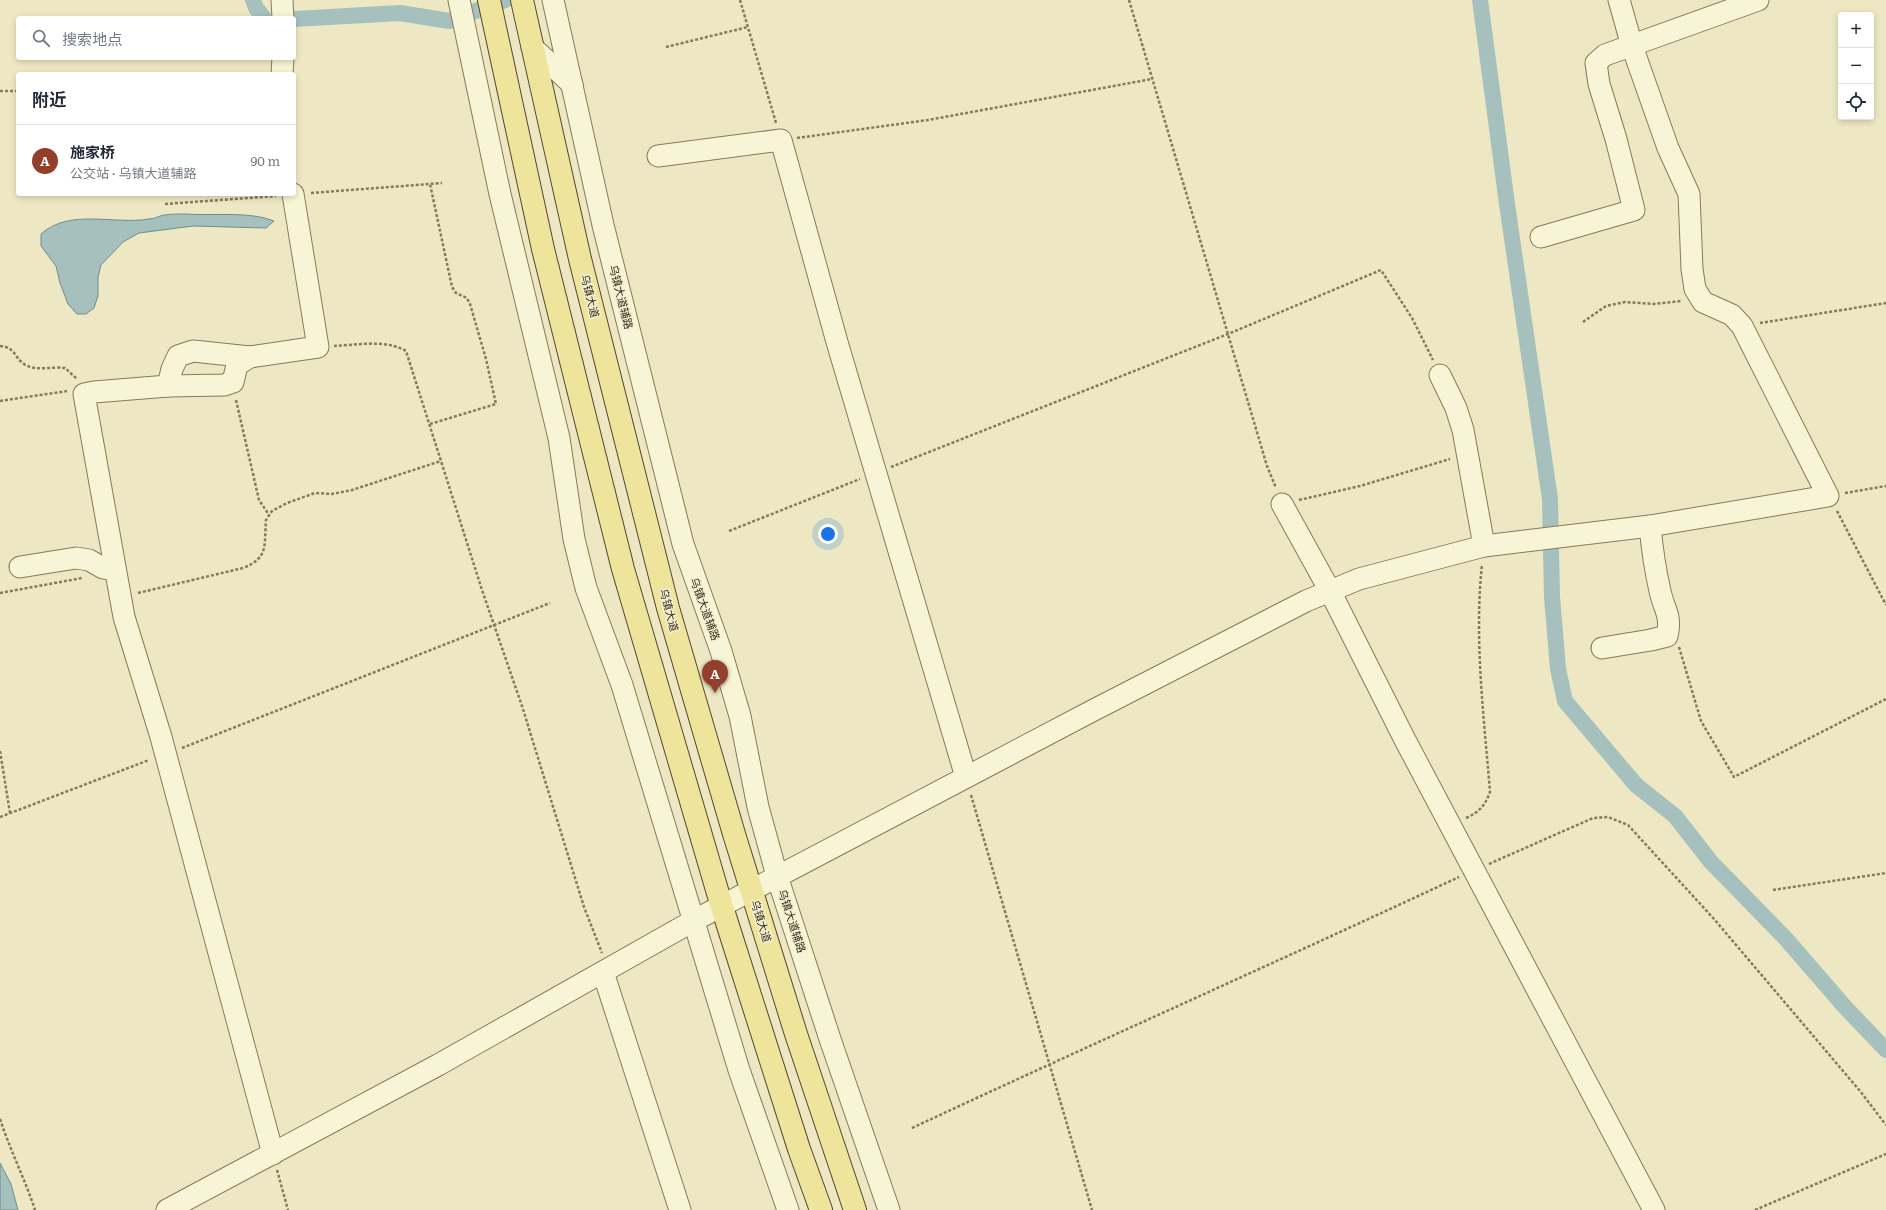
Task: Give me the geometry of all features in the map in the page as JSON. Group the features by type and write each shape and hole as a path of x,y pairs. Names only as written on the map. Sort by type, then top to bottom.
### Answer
{"main road":[{"path":"489,0 544,250 623,569 722,907 799,1149 821,1210"},
{"name":"乌镇大道","path":"522,0 580,259 657,568 712,760 796,1034 855,1210"}],"street":[{"path":"282,0 283,16"},
{"path":"459,0 473,70 525,300 559,438 581,570 596,620 622,685 693,921 747,1093 788,1210"},
{"name":"乌镇大道辅路","path":"553,0 603,225 683,544 721,651 740,716 758,807 777,876 830,1039 889,1210"},
{"path":"167,1210 445,1061 693,921 722,907 777,876 1306,601 1359,579 1484,546 1650,526 1828,496 1742,326 1732,315 1703,302 1695,289 1692,270 1689,194 1668,148 1632,46 1619,0"},
{"path":"1541,237 1634,210 1600,84 1596,63 1606,55 1758,0"},
{"path":"531,42 572,84"},
{"path":"282,72 283,60"},
{"path":"658,156 781,140 837,342 966,777"},
{"path":"168,386 172,369 178,356 193,351 250,357 318,347 293,196"},
{"path":"250,357 237,365 233,382 224,385 168,386 84,394 109,569 120,597 124,617 165,754 273,1154"},
{"path":"1440,375 1456,408 1468,454 1484,546"},
{"path":"1282,504 1330,591 1404,738 1654,1210"},
{"path":"1602,648 1667,636 1670,623 1658,582 1650,526"},
{"path":"20,567 76,558 90,560 109,569"},
{"path":"606,970 680,1210"}],"path":[{"path":"740,0 781,140 928,120 1152,79"},
{"path":"1129,0 1267,466 1282,504 1360,486 1468,454"},
{"path":"666,47 748,27"},
{"path":"0,91 16,91"},
{"path":"430,184 452,287 456,293 467,298 470,304 486,358 496,404 430,424"},
{"path":"729,531 1228,334 1381,270 1412,318 1440,375"},
{"path":"1583,322 1606,306 1625,302 1667,303 1700,297"},
{"path":"1742,326 1886,303"},
{"path":"318,347 382,344 396,345 406,351 494,625 522,706 584,907 606,970"},
{"path":"0,346 6,346 16,353 24,364 33,368 65,368 76,378 84,394"},
{"path":"233,382 258,500 269,516"},
{"path":"0,401 58,391 75,391 84,394"},
{"path":"120,597 255,564 262,557 266,520 272,511 287,503 315,493 332,494 352,490 441,461"},
{"path":"1886,486 1828,496 1845,524 1886,605"},
{"path":"1451,825 1478,812 1486,802 1490,792 1481,671 1480,582 1484,546"},
{"path":"0,593 87,577 109,569"},
{"path":"0,817 550,603"},
{"path":"1667,636 1678,644 1701,721 1734,777 1886,699"},
{"path":"0,751 10,813"},
{"path":"966,777 1092,1210"},
{"path":"912,1128 1475,870 1593,818 1608,816 1628,825 1714,919 1860,1091 1886,1125"},
{"path":"1773,890 1886,873"},
{"path":"0,1118 25,1180 35,1210"},
{"path":"273,1154 288,1210"},
{"path":"1755,1210 1886,1154"}],"water":[{"path":"172,214 243,215 274,221 266,228 193,226 139,233 123,242 101,265 98,277 98,296 94,308 86,314 77,314 68,304 60,283 56,266 41,246 41,234 53,226 79,219 136,220 151,219"},
{"path":"0,1163 11,1184 18,1210 0,1210"}],"waterway":[{"path":"253,0 256,8 262,16"},
{"path":"296,19 400,13 449,21 505,0"},
{"path":"1480,0 1507,204 1550,499 1552,597 1558,669 1565,701 1636,785 1675,816 1711,862 1787,940 1844,1006 1886,1050"}],"place":[{"name":"施家桥","path":"715,693"}]}
